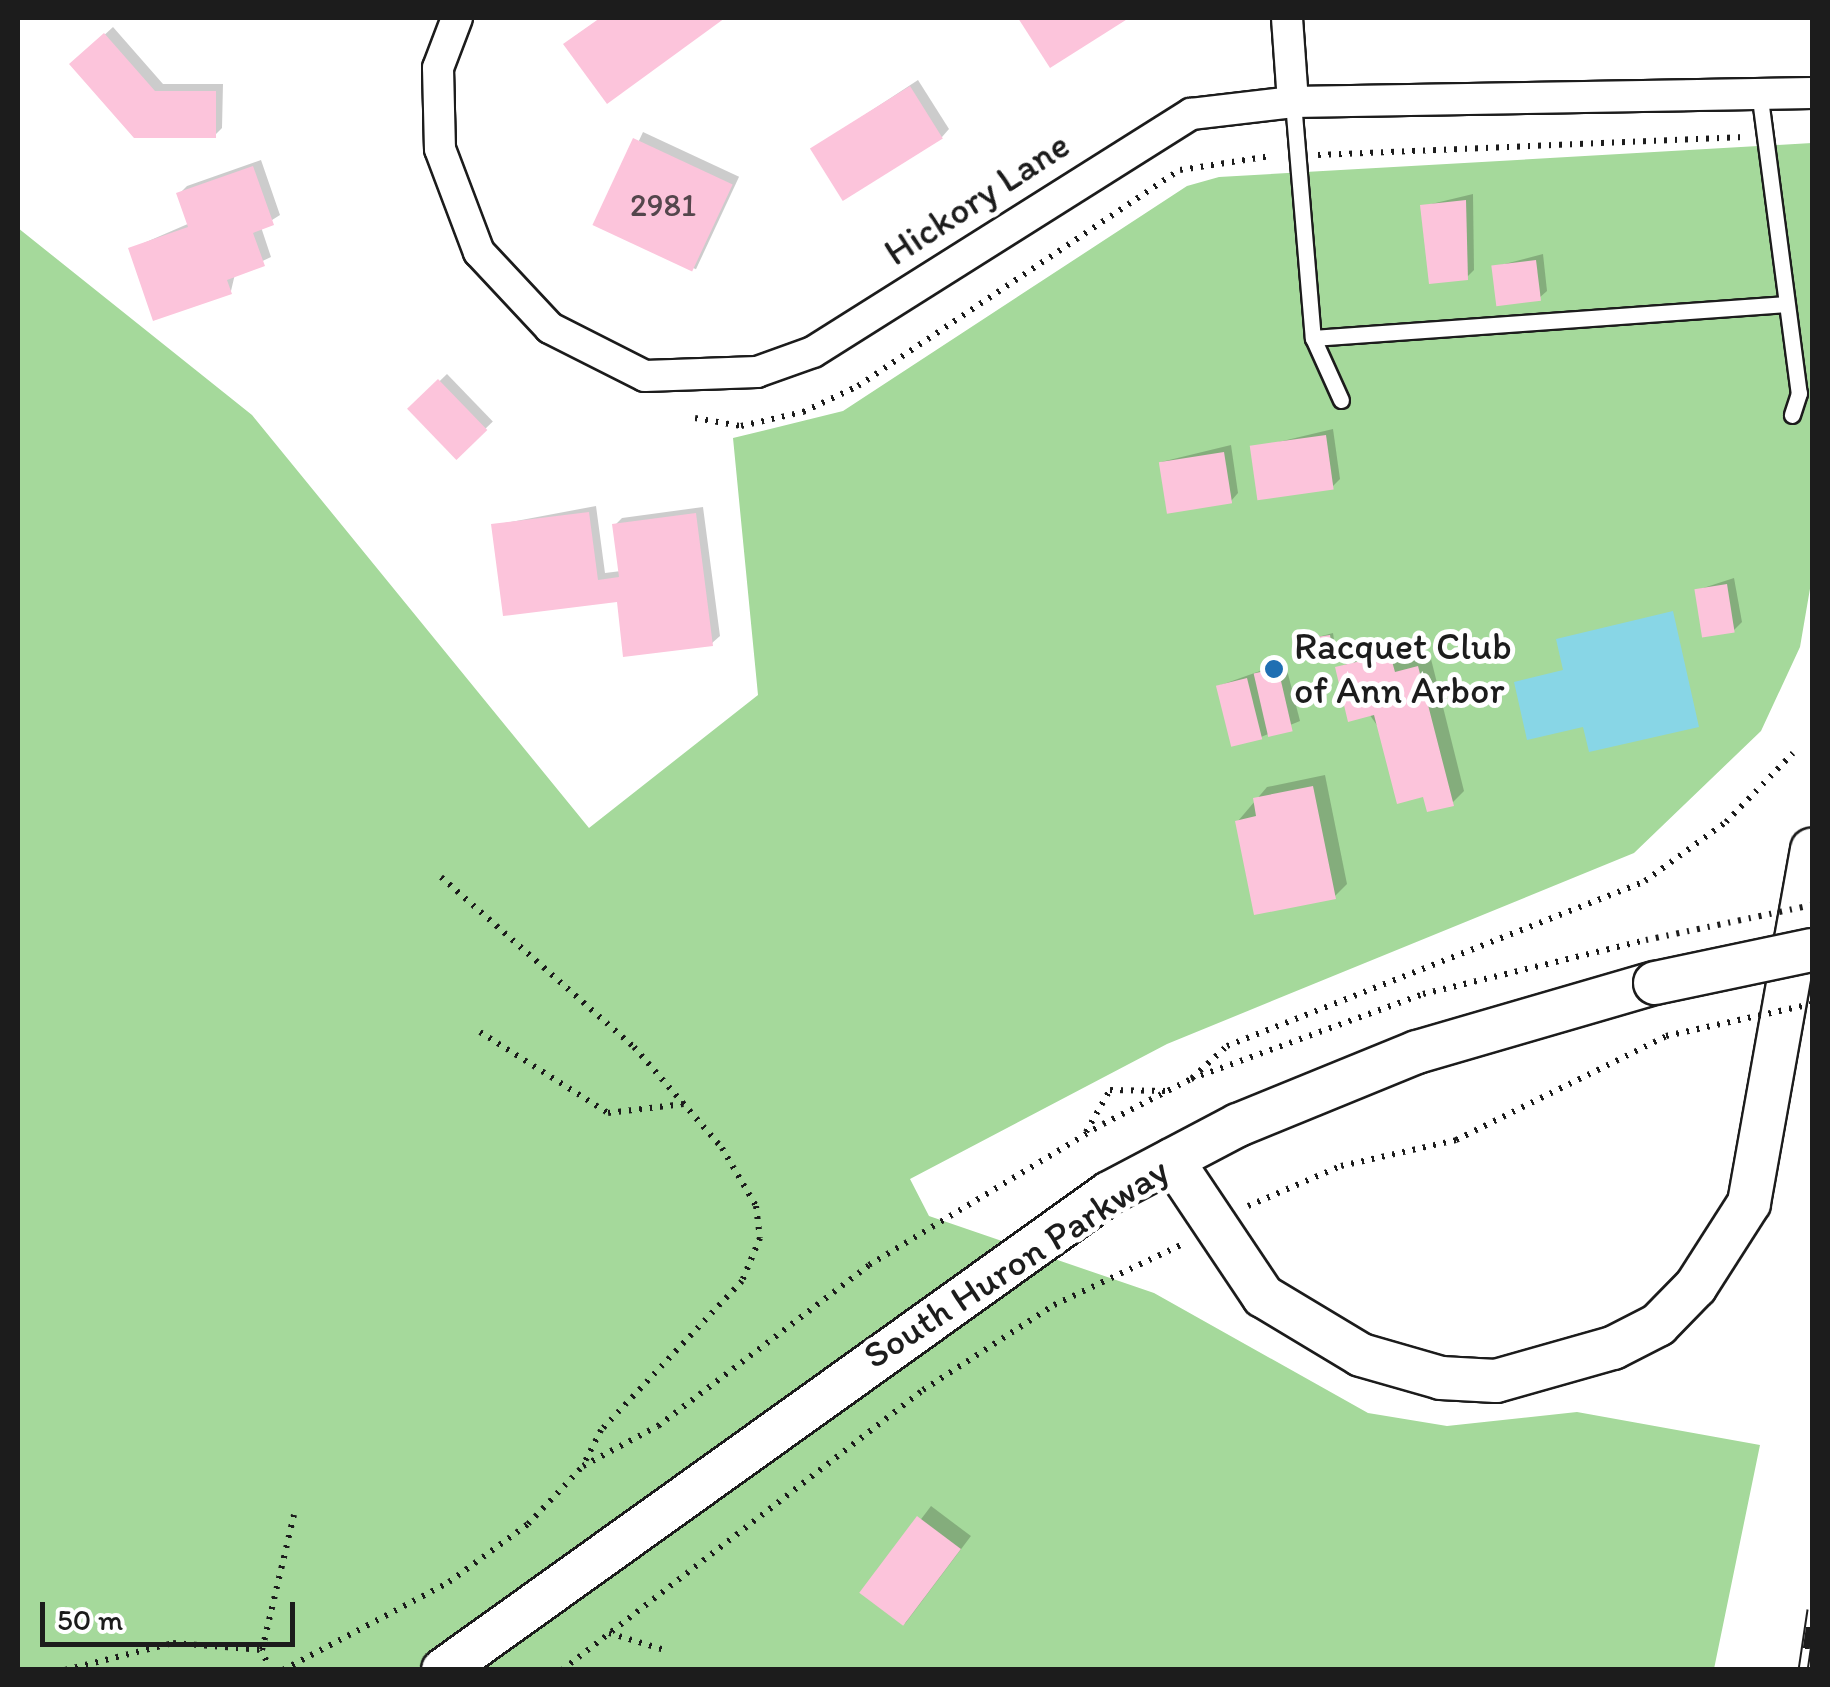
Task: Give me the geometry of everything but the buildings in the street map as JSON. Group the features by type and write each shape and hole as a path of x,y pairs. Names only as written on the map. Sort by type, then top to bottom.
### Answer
{"main road":[{"path":"1172,1160 1263,1296 1361,1355 1399,1370 1496,1381 1613,1348 1658,1325 1696,1286 1750,1203 1812,850"},
{"name":"South Huron Parkway","path":"443,1670 620,1549 917,1322 1172,1160 1416,1052 1655,983 1812,950"}],"street":[{"name":"Hickory Lane","path":"457,18 438,68 440,149 478,252 550,328 645,376 757,372 814,352 1191,114 1293,102 1812,93"},
{"path":"1287,18 1293,102"}],"lane":[{"path":"1759,91 1783,304 1798,393 1792,415"},
{"path":"1293,102 1313,338 1342,400"},
{"path":"1313,338 1783,304"}],"path":[{"path":"1312,155 1747,137"},
{"path":"694,418 741,426 803,412 858,386 1180,170 1271,156"},
{"path":"1191,1079 1227,1046 1646,881 1726,822 1793,753"},
{"path":"440,877 634,1046 750,1194 758,1252 601,1430 582,1466"},
{"path":"283,1670 397,1616 497,1550 582,1466 658,1426 869,1265 1084,1134 1167,1091 1454,984 1812,905"},
{"path":"1263,1197 1341,1166 1456,1140 1666,1036 1812,1004"},
{"path":"480,1032 608,1113 683,1104"},
{"path":"1084,1134 1110,1090 1127,1083 1167,1091"},
{"path":"562,1670 924,1390 1054,1305 1180,1246"},
{"path":"270,1670 262,1650 294,1515"},
{"path":"608,1633 668,1652"},
{"path":"66,1670 173,1643 262,1650"}],"green space":[{"path":"1812,143 1812,577 1800,647 1761,731 1634,853 1167,1044 910,1179 929,1216 1154,1293 1368,1413 1447,1426 1577,1412 1760,1445 1714,1669 18,1669 18,228 252,415 589,828 758,695 733,438 843,411 1187,186 1219,177"}],"water":[{"path":"1673,611 1699,727 1589,752 1583,727 1527,740 1514,682 1563,670 1556,639"}],"railway":[{"path":"1803,1670 1812,1610"}],"place":[{"name":"Racquet Club of Ann Arbor","path":"1274,669"}]}
